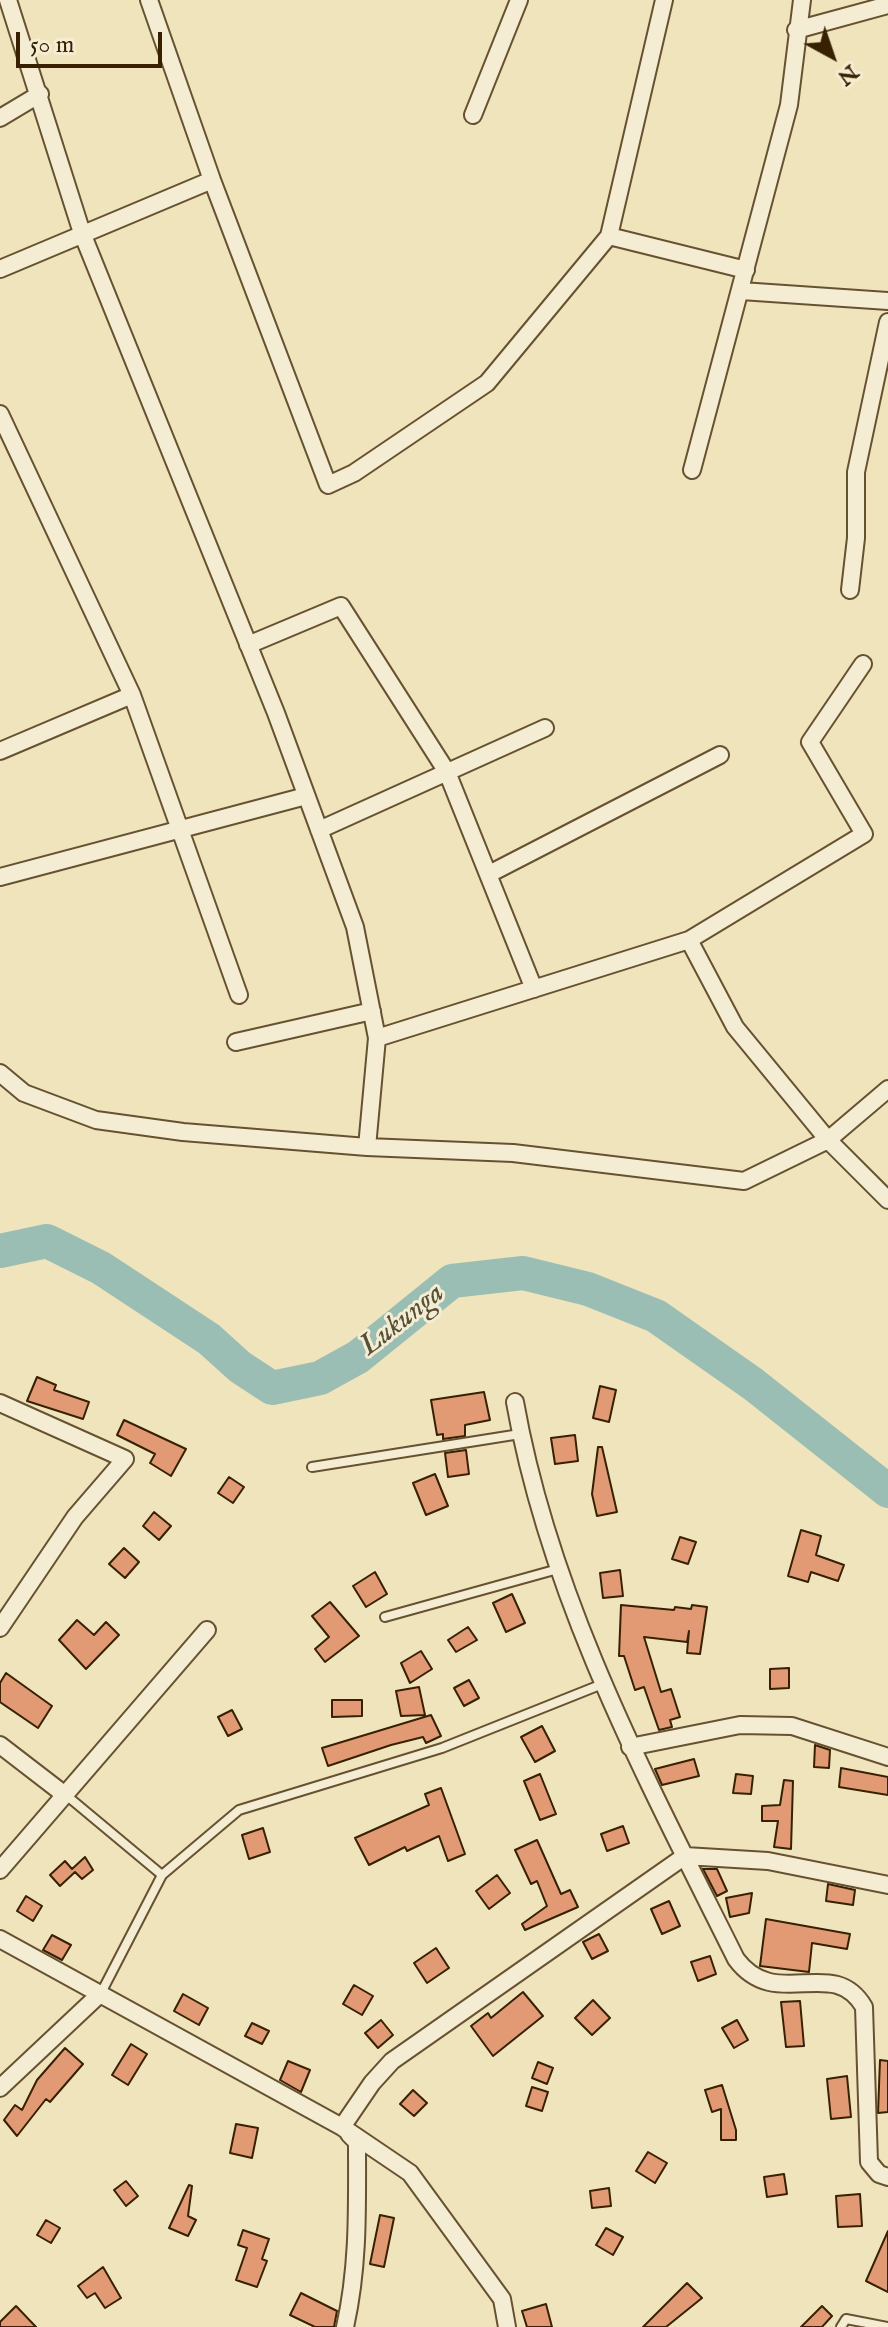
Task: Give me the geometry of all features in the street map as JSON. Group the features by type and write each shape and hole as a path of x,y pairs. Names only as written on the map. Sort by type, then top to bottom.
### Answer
{"street":[{"path":"8,0 82,233 248,645 355,927 377,1038 367,1147"},
{"path":"149,0 212,180 328,485 354,473 487,383 609,236 664,0"},
{"path":"473,115 519,0"},
{"path":"692,470 789,105 802,0"},
{"path":"796,30 888,5"},
{"path":"0,118 40,94"},
{"path":"0,269 212,180"},
{"path":"609,236 746,270"},
{"path":"741,291 888,301"},
{"path":"850,590 856,538 856,472 888,322"},
{"path":"0,414 132,695 239,995"},
{"path":"248,645 341,606 447,772 534,989"},
{"path":"377,1038 689,940 864,834 810,742 863,664"},
{"path":"0,750 132,695"},
{"path":"319,830 545,728"},
{"path":"489,874 720,755"},
{"path":"0,877 306,796"},
{"path":"689,940 735,1027 828,1140 888,1200"},
{"path":"236,1042 372,1011"},
{"path":"0,1073 24,1093 96,1120 183,1132 367,1147 513,1153 744,1181 828,1140 888,1089"},
{"path":"515,1402 520,1434 558,1569 630,1747 736,1959 748,1976 767,1984 843,1984 855,1992 864,2007 869,2162 879,2174 888,2177"},
{"path":"0,1403 125,1459 75,1517 0,1628"},
{"path":"0,1870 207,1630"},
{"path":"630,1747 740,1725 792,1726 888,1757"},
{"path":"0,1745 65,1795"},
{"path":"342,2127 372,2083 392,2061 685,1856 768,1861 888,1885"},
{"path":"0,1939 342,2127 410,2173 502,2299 507,2327"},
{"path":"0,2088 101,1993"},
{"path":"342,2127 357,2142 355,2284 345,2327"}],"lane":[{"path":"312,1467 520,1434"},
{"path":"385,1617 558,1569"},
{"path":"101,1993 162,1875 239,1810 442,1748 606,1683"},
{"path":"65,1795 162,1875"},
{"path":"841,2327 846,2319 888,2327"}],"building":[{"path":"37,1377 56,1385 54,1390 89,1402 83,1419 27,1401"},
{"path":"600,1386 616,1390 609,1422 593,1418"},
{"path":"484,1392 490,1420 465,1425 465,1436 443,1439 443,1434 437,1435 431,1400"},
{"path":"124,1420 186,1449 171,1476 150,1463 155,1454 117,1435"},
{"path":"575,1435 578,1461 555,1464 551,1438"},
{"path":"598,1447 602,1447 617,1512 597,1516 592,1494"},
{"path":"466,1450 469,1474 448,1477 445,1453"},
{"path":"435,1474 448,1506 426,1515 413,1483"},
{"path":"229,1477 244,1487 233,1503 218,1493"},
{"path":"154,1512 171,1526 159,1540 143,1526"},
{"path":"801,1530 821,1536 816,1555 844,1565 838,1581 811,1572 808,1582 788,1576"},
{"path":"680,1537 696,1542 688,1564 672,1559"},
{"path":"124,1548 139,1562 125,1578 109,1564"},
{"path":"620,1570 623,1596 603,1598 600,1573"},
{"path":"375,1572 387,1594 366,1607 353,1586"},
{"path":"512,1594 525,1623 506,1632 493,1603"},
{"path":"330,1602 359,1636 325,1662 315,1649 329,1637 312,1616"},
{"path":"621,1605 674,1610 675,1607 691,1609 692,1605 707,1607 700,1654 687,1653 689,1631 687,1642 644,1637 661,1692 671,1689 680,1717 670,1720 672,1727 659,1730 644,1687 635,1690 624,1656 619,1656"},
{"path":"77,1620 94,1635 106,1622 119,1635 86,1669 59,1640"},
{"path":"468,1627 477,1640 456,1652 448,1640"},
{"path":"421,1651 432,1669 410,1683 401,1663"},
{"path":"789,1668 789,1688 770,1689 770,1669"},
{"path":"6,1673 52,1706 38,1728 0,1702 0,1683"},
{"path":"469,1680 479,1698 464,1706 454,1688"},
{"path":"419,1687 425,1715 401,1716 396,1691"},
{"path":"332,1700 362,1700 362,1716 332,1717"},
{"path":"232,1710 242,1729 228,1736 218,1717"},
{"path":"431,1715 441,1736 426,1743 423,1737 391,1745 328,1766 322,1748"},
{"path":"542,1726 555,1751 535,1762 521,1737"},
{"path":"815,1745 830,1750 829,1768 814,1767"},
{"path":"694,1759 699,1776 662,1785 655,1769"},
{"path":"841,1768 888,1777 888,1795 839,1787"},
{"path":"540,1774 556,1814 540,1820 524,1781"},
{"path":"736,1774 753,1776 751,1794 733,1793"},
{"path":"784,1780 793,1781 791,1849 774,1847 778,1821 762,1821 762,1806 780,1805"},
{"path":"441,1788 465,1854 448,1861 439,1836 407,1851 405,1847 369,1865 355,1838 429,1805 425,1794"},
{"path":"623,1826 629,1843 607,1851 601,1834"},
{"path":"263,1828 270,1852 249,1859 242,1835"},
{"path":"537,1840 561,1894 570,1890 578,1907 525,1930 522,1924 547,1906 537,1881 531,1884 515,1850"},
{"path":"85,1857 93,1870 82,1879 75,1872 60,1886 50,1875 65,1861 72,1869"},
{"path":"703,1869 717,1869 727,1891 717,1896"},
{"path":"497,1875 510,1893 489,1909 476,1891"},
{"path":"828,1884 855,1890 853,1905 826,1901"},
{"path":"752,1893 749,1913 730,1917 726,1898"},
{"path":"26,1896 42,1906 33,1921 17,1911"},
{"path":"669,1901 680,1926 662,1934 651,1909"},
{"path":"766,1919 850,1934 847,1949 812,1943 809,1972 760,1966"},
{"path":"599,1934 608,1951 592,1959 583,1942"},
{"path":"52,1935 71,1945 62,1960 43,1950"},
{"path":"436,1948 449,1968 427,1983 414,1963"},
{"path":"710,1956 716,1974 698,1981 691,1962"},
{"path":"354,1985 373,1996 362,2015 343,2004"},
{"path":"523,1992 543,2016 493,2056 471,2026 488,2013 491,2018"},
{"path":"183,1994 208,2008 199,2025 174,2011"},
{"path":"593,2000 610,2018 592,2035 575,2018"},
{"path":"800,2001 804,2046 786,2047 781,2002"},
{"path":"381,2020 393,2035 378,2048 365,2033"},
{"path":"737,2020 748,2040 734,2048 722,2028"},
{"path":"252,2023 269,2031 262,2044 245,2036"},
{"path":"131,2044 147,2054 128,2085 112,2075"},
{"path":"65,2048 83,2064 50,2102 46,2099 17,2136 4,2120 15,2105 22,2110 37,2080"},
{"path":"880,2060 888,2061 888,2112 878,2113"},
{"path":"288,2061 310,2070 301,2092 280,2080"},
{"path":"538,2062 553,2068 547,2084 532,2078"},
{"path":"847,2076 851,2117 831,2119 827,2079"},
{"path":"722,2085 736,2130 736,2140 721,2140 721,2109 712,2112 705,2090"},
{"path":"532,2087 548,2092 542,2111 526,2106"},
{"path":"413,2090 427,2103 414,2116 400,2104"},
{"path":"236,2124 258,2128 252,2158 230,2153"},
{"path":"648,2152 667,2163 655,2183 636,2171"},
{"path":"784,2174 787,2194 767,2197 764,2177"},
{"path":"126,2181 138,2196 126,2206 114,2190"},
{"path":"189,2185 192,2186 188,2216 196,2220 188,2236 169,2228"},
{"path":"609,2188 611,2206 592,2208 590,2191"},
{"path":"860,2194 862,2226 838,2227 836,2196"},
{"path":"380,2215 394,2218 384,2267 370,2264"},
{"path":"46,2220 60,2228 51,2243 37,2235"},
{"path":"606,2228 623,2237 613,2255 596,2245"},
{"path":"243,2230 269,2239 262,2259 267,2261 257,2287 236,2280 247,2248 238,2245"},
{"path":"888,2231 888,2292 866,2281"},
{"path":"103,2267 121,2298 105,2308 95,2293 87,2298 78,2286"},
{"path":"687,2283 702,2298 666,2327 643,2327"},
{"path":"301,2293 337,2311 334,2327 315,2327 290,2315"},
{"path":"546,2304 552,2327 527,2327 522,2311"},
{"path":"16,2306 36,2327 0,2327 0,2322"},
{"path":"822,2306 832,2316 822,2327 801,2327"}],"waterway":[{"name":"Lukunga","path":"0,1251 47,1241 101,1268 209,1339 240,1367 272,1388 320,1378 358,1357 452,1281 523,1273 588,1289 656,1316 753,1384 888,1491"}]}
